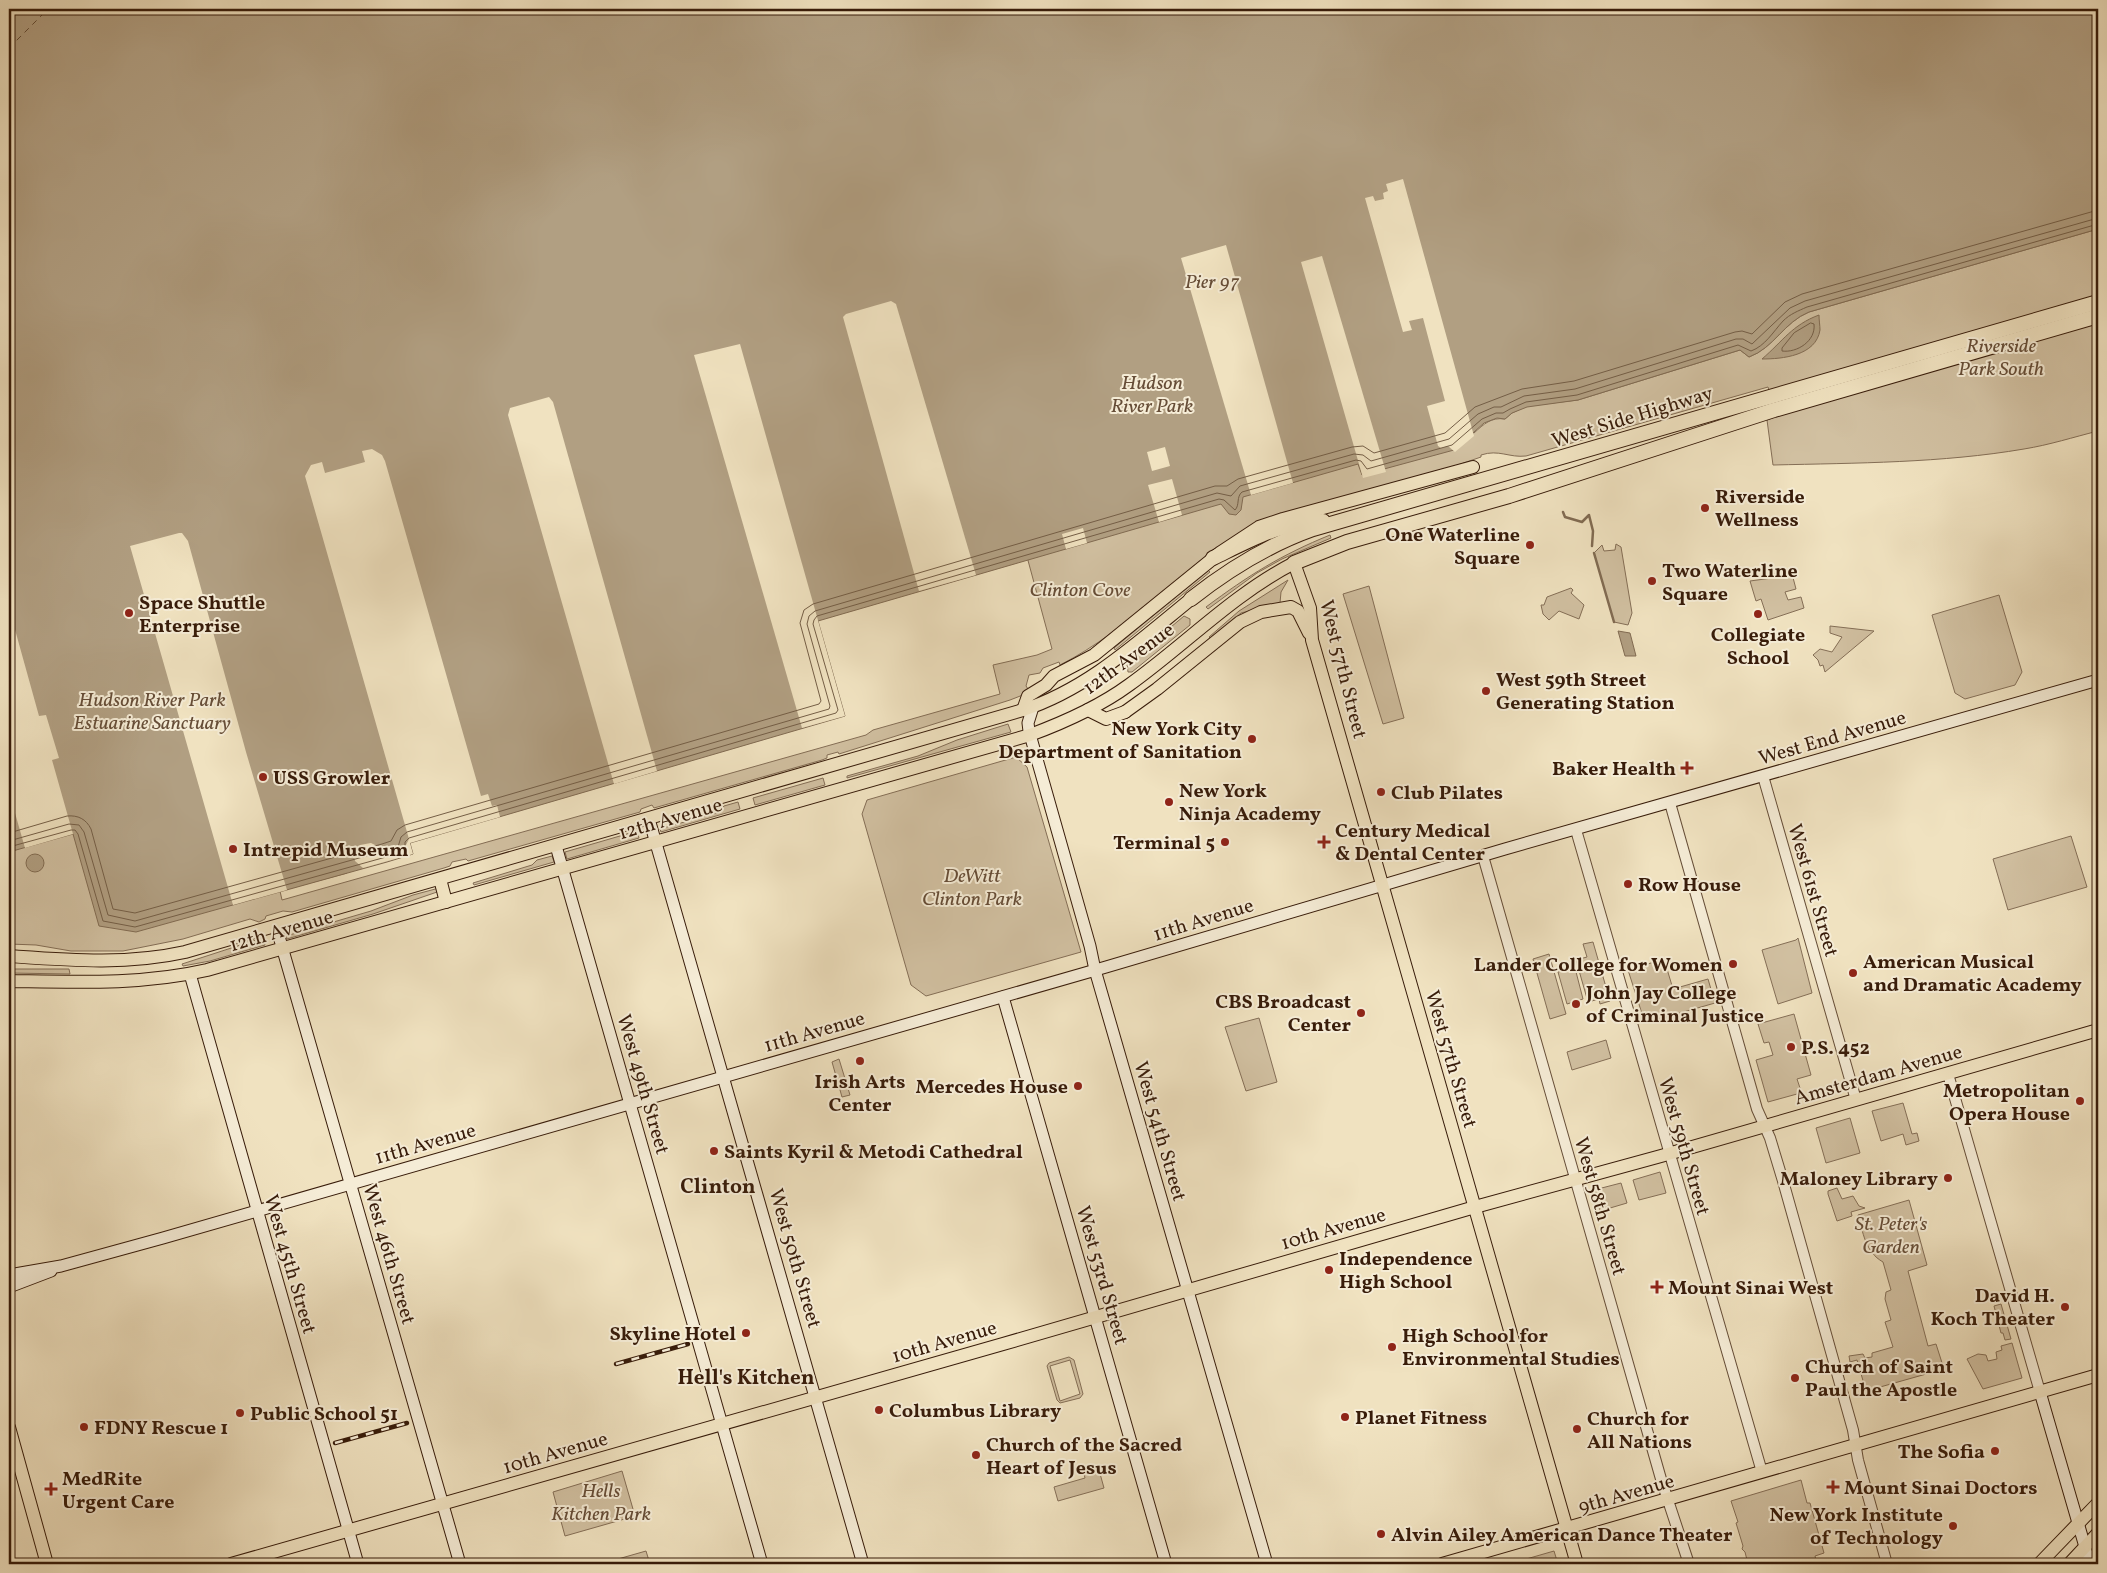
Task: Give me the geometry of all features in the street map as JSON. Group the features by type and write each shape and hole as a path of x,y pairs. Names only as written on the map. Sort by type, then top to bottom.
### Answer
{"highway":[{"name":"West Side Highway","path":"1191,599 1227,572 1259,552 1302,533 2098,302"},
{"name":"West Side Highway","path":"1294,563 1335,546 1509,496 1808,399 2098,316"},
{"path":"1213,558 1248,541 1292,524 1313,521 1341,521"}],"main road":[{"path":"1028,708 1028,696 1046,685 1054,676 1084,661 1111,642 1213,558 1243,536 1275,521 1473,467"},
{"name":"12th Avenue","path":"9,981 113,982 190,974 1030,735 1088,710 1129,685 1241,594 1294,563"},
{"name":"West 57th Street","path":"1294,563 1310,608 1312,640 1384,885 1577,1564"},
{"name":"12th Avenue","path":"9,956 86,961 149,958 190,950 556,846 1028,708 1072,688 1100,671 1191,599"},
{"name":"12th Avenue","path":"1088,710 1106,719 1125,712 1157,689 1234,626 1254,615 1291,607 1298,611 1312,640"},
{"name":"West End Avenue","path":"1576,830 2098,680"},
{"name":"West 54th Street","path":"1028,708 1030,735 1090,946 1095,970 1267,1564"},
{"name":"West 50th Street","path":"649,819 863,1564"},
{"name":"11th Avenue","path":"9,1275 61,1266 256,1211 1003,997 1576,830"},
{"name":"West 49th Street","path":"556,846 762,1564"},
{"path":"440,879 446,902"},
{"name":"West 46th Street","path":"276,926 460,1564"},
{"name":"West 45th Street","path":"190,974 358,1564"},
{"name":"West 53rd Street","path":"1003,997 1166,1564"},
{"name":"Amsterdam Avenue","path":"1669,1154 2098,1030"},
{"name":"10th Avenue","path":"230,1564 1475,1207 1669,1154"},
{"name":"11th Avenue","path":"9,1287 31,1280 61,1266"},
{"name":"9th Avenue","path":"1442,1564 2098,1376"},
{"path":"2040,1392 2090,1564"},
{"path":"9,1426 48,1564"},
{"path":"2039,1564 2098,1503"},
{"path":"2069,1564 2098,1533"}],"street":[{"name":"West 61st Street","path":"1763,776 1856,1100"},
{"path":"1670,803 1757,1109 1765,1126 1788,1200 1853,1430 1855,1445 1887,1564"},
{"name":"West 59th Street","path":"1576,830 1762,1472"},
{"name":"West 58th Street","path":"1483,856 1658,1470 1688,1564"},
{"path":"1948,1074 2040,1392"}],"green space":[{"name":"Hudson River Park","path":"2098,229 2098,431 2052,443 1993,454 1931,460 1773,465 1767,420 1777,416 1768,387 1526,456 1487,453 1455,466 1250,526 1202,560 1110,634 1060,665 1059,662 1043,668 1040,673 1029,675 1026,686 1028,693 1010,700 839,754 838,752 827,755 827,758 822,760 654,808 652,805 641,809 640,812 468,861 466,859 452,862 450,866 444,868 292,912 283,911 266,916 265,919 259,922 250,919 183,939 123,951 71,951 36,945 9,944 9,549 347,873 280,891 282,900 866,735 873,730 1000,694 993,665 1037,655 1052,649 952,280 1474,433 1488,422 1496,419 1505,419 1512,413 1527,406 1578,400 1740,350 1749,357 1765,348 1800,316 1809,312"},
{"path":"1330,535 1331,538 1282,559 1257,573 1208,609 1206,607 1266,566"},
{"path":"1616,544 1621,547 1632,613 1628,625 1614,622 1594,553 1602,545 1604,551 1615,550"},
{"path":"1208,570 1210,572 1115,650 1114,648"},
{"path":"1791,570 1796,589 1785,592 1788,600 1801,597 1804,608 1768,620 1761,599 1756,601 1750,581 1772,578 1771,575"},
{"path":"1288,580 1281,592 1280,603 1241,613 1211,639 1209,637 1239,611"},
{"path":"1369,586 1404,718 1383,724 1343,594"},
{"path":"1571,588 1573,590 1571,593 1584,605 1579,619 1559,611 1549,620 1543,614 1541,605 1544,605 1547,597"},
{"path":"1999,595 2022,672 2015,685 1965,699 1955,693 1932,615"},
{"path":"1184,616 1190,619 1190,625 1132,672 1128,672 1127,664"},
{"path":"1830,626 1874,631 1825,672 1823,665 1820,666 1818,660 1813,655 1820,649 1832,652 1842,637 1830,633"},
{"path":"1008,724 1011,732 847,778 847,776 918,756 957,740"},
{"name":"DeWitt Clinton Park","path":"1016,757 1027,767 1081,952 926,996 911,985 862,814 867,800"},
{"path":"823,778 825,785 755,805 753,798"},
{"path":"738,802 740,809 661,832 660,829 719,812 724,806"},
{"path":"637,831 639,838 567,859 565,852"},
{"path":"2071,836 2087,887 2008,910 1993,859"},
{"path":"552,856 554,862 474,885 473,883 532,865 537,860"},
{"path":"439,888 440,891 373,914 287,939 286,936 371,911 413,895"},
{"path":"262,938 265,945 210,961 183,966 182,964"},
{"path":"1798,938 1812,993 1778,1004 1762,950"},
{"path":"1593,942 1610,1001 1600,1004 1599,999 1588,1002 1576,960 1587,957 1583,944"},
{"path":"1549,954 1566,1014 1550,1019 1533,959"},
{"path":"1664,959 1673,989 1708,979 1715,1003 1645,1023 1628,970"},
{"path":"1575,968 1583,999 1567,1004 1558,972"},
{"path":"9,969 69,969 70,974 9,973"},
{"path":"1794,1014 1811,1075 1797,1079 1801,1091 1797,1094 1768,1102 1756,1060 1773,1055 1769,1042 1764,1043 1758,1024"},
{"path":"1259,1018 1277,1082 1246,1091 1225,1027"},
{"path":"1606,1040 1611,1058 1572,1070 1567,1052"},
{"path":"839,1059 850,1095 842,1097 832,1062"},
{"path":"1903,1103 1912,1134 1917,1133 1919,1141 1906,1145 1903,1134 1881,1141 1872,1111"},
{"path":"1850,1118 1860,1153 1826,1163 1816,1128"},
{"path":"1660,1172 1666,1193 1639,1200 1633,1180"},
{"path":"1621,1183 1627,1203 1600,1211 1594,1190"},
{"path":"1837,1188 1842,1199 1853,1196 1859,1206 1865,1208 1851,1212 1852,1216 1837,1221 1828,1191"},
{"name":"St. Peter's Garden","path":"1909,1200 1927,1265 1908,1271 1928,1346 1936,1344 1944,1369 1866,1391 1857,1360 1850,1362 1849,1356 1863,1354 1865,1358 1872,1357 1872,1353 1893,1347 1885,1322 1891,1320 1885,1299 1886,1292 1891,1290 1883,1262 1868,1247 1858,1215"},
{"path":"2001,1304 2011,1339 2005,1340 2003,1333 2001,1333 1994,1306"},
{"path":"2012,1343 2022,1378 1983,1389 1967,1359 1978,1354 1986,1355 1988,1361 1997,1359 1996,1352 2002,1350 2001,1346"},
{"path":"1069,1357 1074,1360 1083,1394 1080,1398 1060,1403 1057,1400 1047,1366 1049,1363","holes":["1070,1360 1080,1394 1060,1401 1050,1366"]},
{"path":"1099,1470 1104,1488 1058,1501 1054,1487 1085,1478 1084,1474"},
{"name":"Hells Kitchen Park","path":"622,1471 635,1516 565,1536 553,1492"},
{"path":"1801,1480 1807,1503 1810,1503 1824,1553 1815,1556 1817,1564 1748,1564 1745,1552 1742,1549 1743,1546 1736,1523 1738,1522 1731,1501"},
{"path":"646,1551 650,1564 612,1564 611,1561"},
{"path":"1554,1551 1558,1564 1509,1564"}],"water":[{"path":"9,9 2098,9 2098,229 1809,312 1800,316 1765,348 1749,357 1740,350 1578,400 1527,407 1512,413 1505,419 1497,418 1484,423 1454,450 1362,475 1358,464 1243,497 1241,510 1236,515 1229,514 1221,504 818,621 845,716 410,843 413,854 387,862 136,932 99,926 73,834 9,852"},
{"path":"1819,315 1820,330 1812,346 1805,351 1788,357 1762,359 1788,334"},
{"path":"1618,631 1630,633 1636,656 1625,656"},
{"path":"31,854 39,854 44,859 42,870 31,872 26,867 26,859"}],"pier":[{"path":"1403,179 1474,436 1455,452 1448,446 1441,448 1438,446 1427,406 1445,401 1423,318 1409,321 1412,330 1403,332 1365,198 1373,196 1375,201 1384,199 1383,193 1388,191 1386,184"},
{"name":"Pier 97","path":"1226,245 1293,483 1251,495 1181,258"},
{"path":"1322,256 1386,472 1363,478 1301,262"},
{"path":"891,301 896,304 976,575 919,591 843,317 846,314"},
{"path":"740,344 845,716 802,728 694,355"},
{"path":"549,397 553,402 657,771 614,784 508,415 510,408"},
{"path":"1165,447 1170,466 1152,471 1147,452"},
{"path":"372,449 382,455 385,461 481,796 488,794 492,806 497,805 500,817 410,843 413,854 363,868 355,861 354,855 360,845 371,843 391,853 406,845 409,839 305,476 311,465 322,462 325,473 365,462 362,451"},
{"path":"1172,479 1182,515 1159,522 1148,485"},
{"path":"1083,528 1087,543 1066,549 1062,534"},
{"path":"182,533 188,541 246,752 287,890 233,905 130,546"},
{"path":"9,608 39,716 46,715 59,758 52,760 73,834 25,848 9,792"}],"waterway":[{"path":"1563,512 1565,517 1582,522 1589,515 1593,531 1592,546"},
{"path":"1594,553 1614,622"}],"ferry route":[{"path":"9,48 48,9"}],"railway":[{"path":"616,1364 688,1344"},
{"path":"335,1443 407,1423"}],"place":[{"name":"Riverside Wellness","path":"1705,508"},
{"name":"One Waterline Square","path":"1530,545"},
{"name":"Two Waterline Square","path":"1652,581"},
{"name":"Space Shuttle Enterprise","path":"129,613"},
{"name":"Collegiate School","path":"1758,614"},
{"name":"West 59th Street Generating Station","path":"1486,691"},
{"name":"New York City Department of Sanitation","path":"1252,739"},
{"name":"Baker Health","path":"1687,768"},
{"name":"USS Growler","path":"263,777"},
{"name":"Club Pilates","path":"1381,792"},
{"name":"New York Ninja Academy","path":"1169,802"},
{"name":"Terminal 5","path":"1225,842"},
{"name":"Century Medical & Dental Center","path":"1324,842"},
{"name":"Intrepid Museum","path":"233,849"},
{"name":"Row House","path":"1628,884"},
{"name":"Lander College for Women","path":"1733,964"},
{"name":"American Musical and Dramatic Academy","path":"1853,973"},
{"name":"John Jay College of Criminal Justice","path":"1576,1004"},
{"name":"CBS Broadcast Center","path":"1361,1013"},
{"name":"P.S. 452","path":"1791,1047"},
{"name":"Irish Arts Center","path":"860,1061"},
{"name":"Mercedes House","path":"1078,1086"},
{"name":"Metropolitan Opera House","path":"2080,1101"},
{"name":"Saints Kyril & Metodi Cathedral","path":"714,1151"},
{"name":"Maloney Library","path":"1948,1178"},
{"name":"Independence High School","path":"1329,1270"},
{"name":"Mount Sinai West","path":"1657,1287"},
{"name":"David H. Koch Theater","path":"2065,1307"},
{"name":"Skyline Hotel","path":"746,1333"},
{"name":"High School for Environmental Studies","path":"1392,1347"},
{"name":"Church of Saint Paul the Apostle","path":"1795,1378"},
{"name":"Columbus Library","path":"879,1410"},
{"name":"Public School 51","path":"240,1413"},
{"name":"Planet Fitness","path":"1345,1417"},
{"name":"FDNY Rescue 1","path":"84,1427"},
{"name":"Church for All Nations","path":"1577,1429"},
{"name":"The Sofia","path":"1995,1451"},
{"name":"Church of the Sacred Heart of Jesus","path":"976,1455"},
{"name":"Mount Sinai Doctors","path":"1833,1487"},
{"name":"MedRite Urgent Care","path":"51,1489"},
{"name":"New York Institute of Technology","path":"1953,1526"},
{"name":"Alvin Ailey American Dance Theater","path":"1381,1534"}],"district":[{"name":"Clinton","path":"718,1186"},
{"name":"Hell's Kitchen","path":"746,1377"}],"park label":[{"name":"Riverside Park South","path":"2001,356"},
{"name":"Clinton Cove","path":"1080,589"},
{"name":"Hudson River Park Estuarine Sanctuary","path":"152,710"}]}
